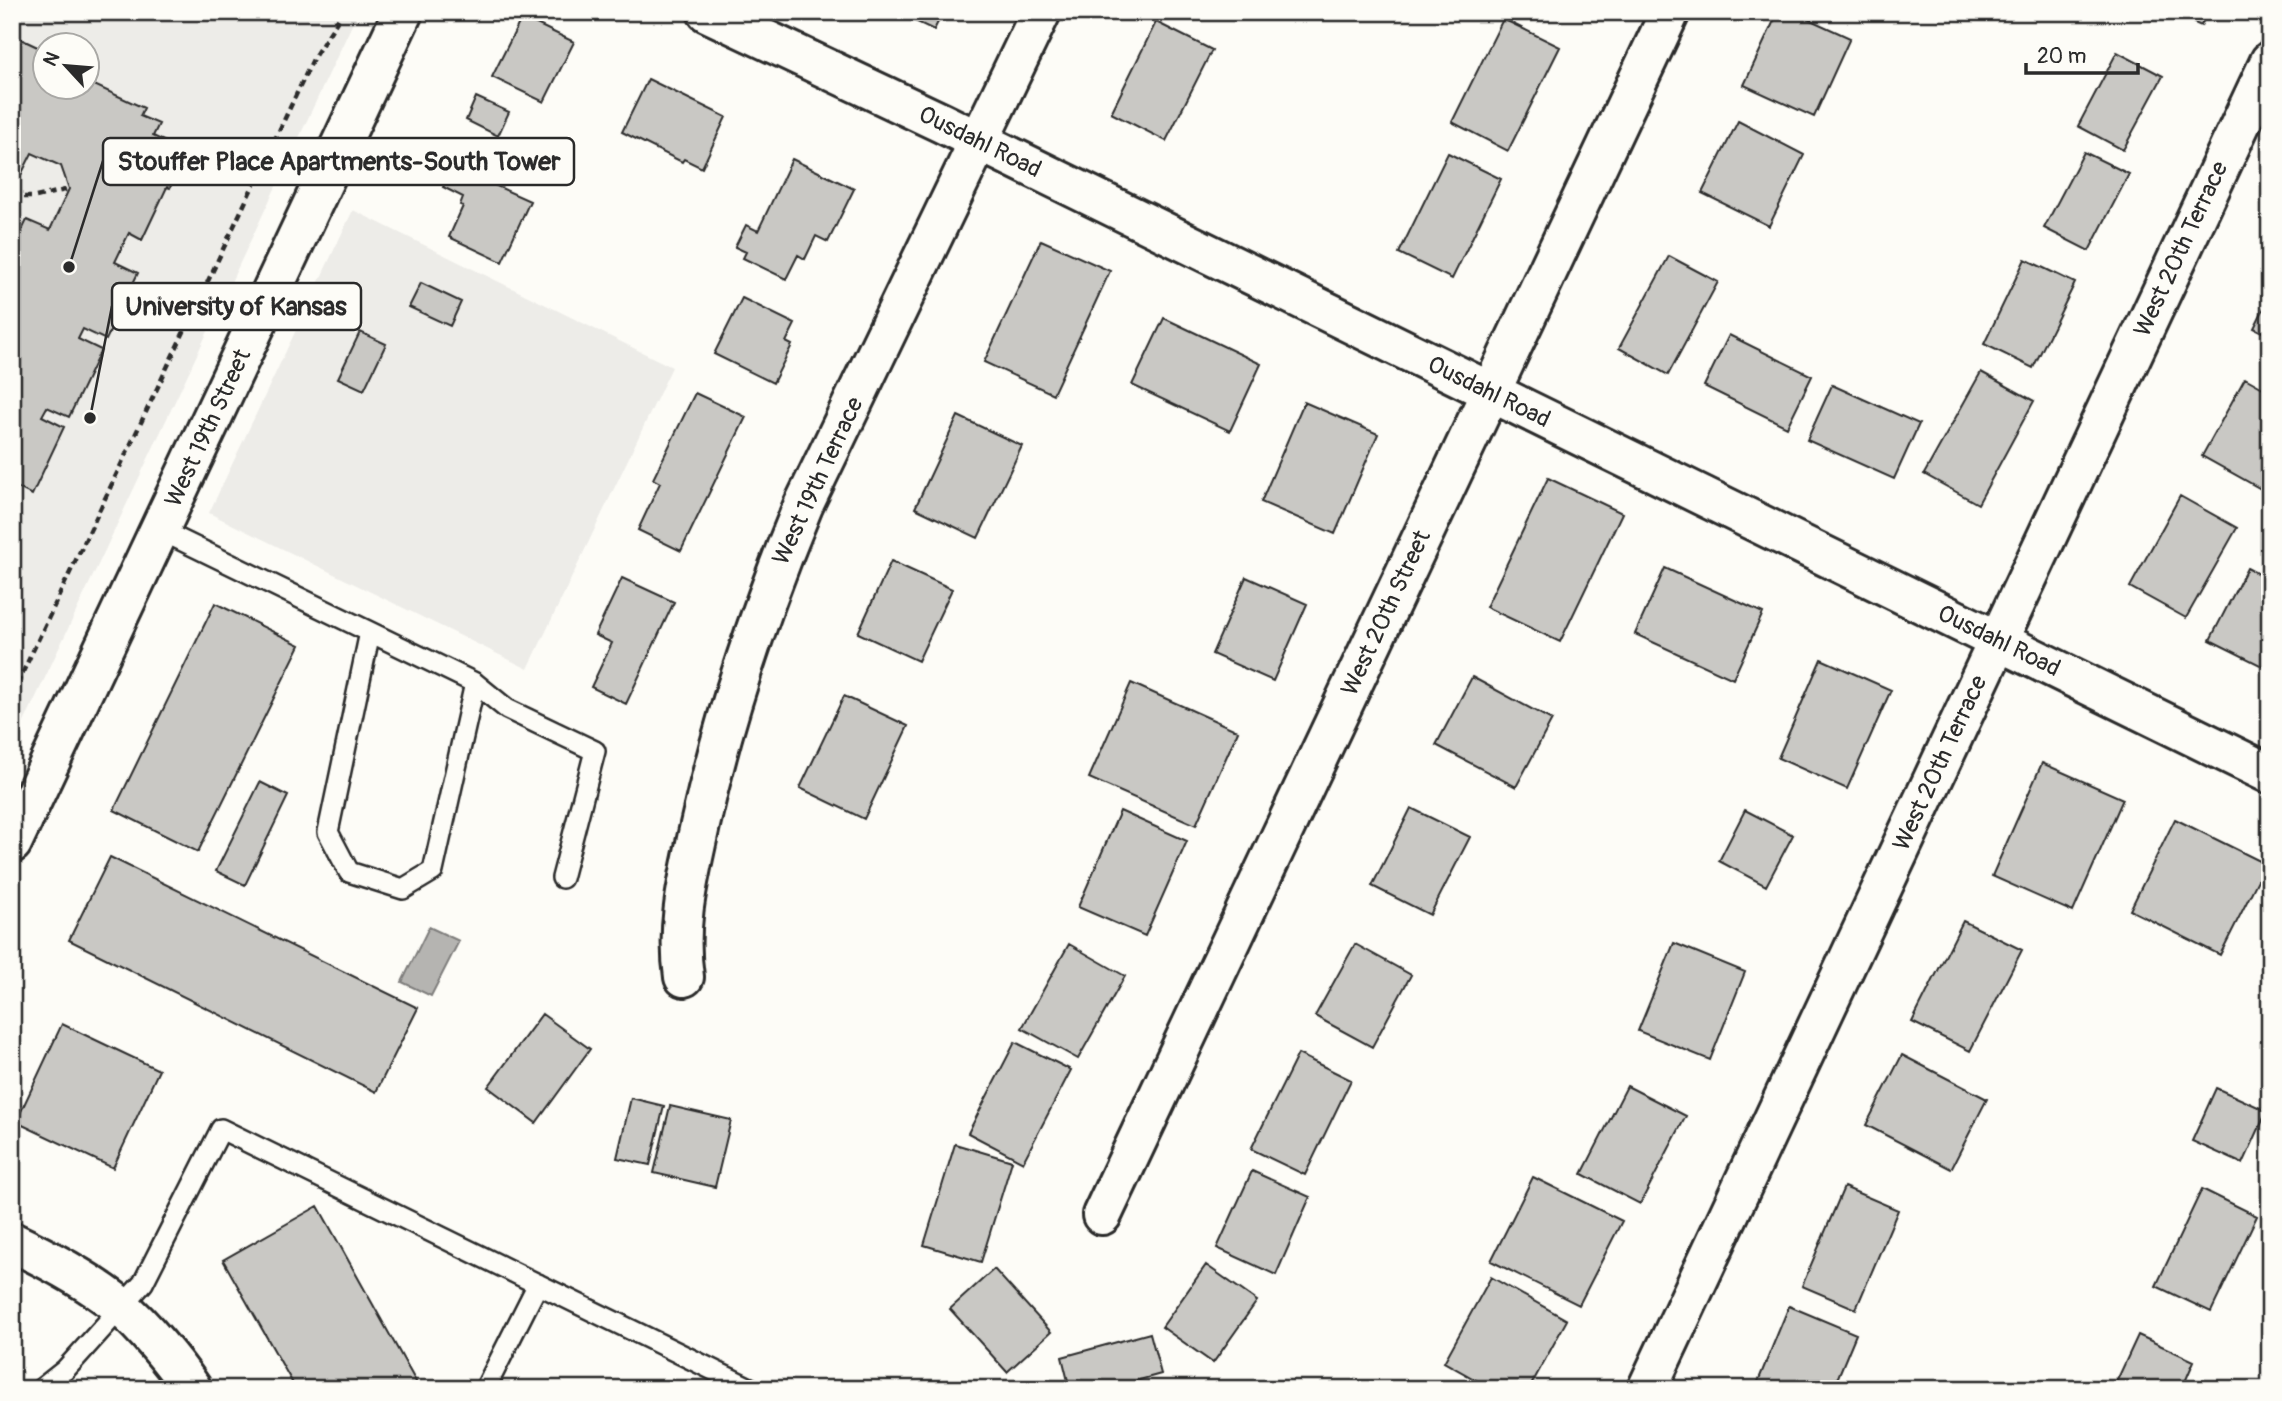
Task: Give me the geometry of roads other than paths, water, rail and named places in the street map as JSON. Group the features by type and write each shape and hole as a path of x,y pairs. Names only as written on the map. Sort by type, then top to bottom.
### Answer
{"street":[{"name":"West 19th Street","path":"12,843 403,12"},
{"name":"Ousdahl Road","path":"708,12 2270,774"},
{"name":"West 19th Terrace","path":"684,977 681,955 682,904 712,772 739,676 770,585 803,506 1041,12"},
{"name":"West 20th Street","path":"1102,1214 1670,12"},
{"name":"West 20th Terrace","path":"1647,1389 2270,61"},
{"path":"12,1242 90,1284 122,1308 179,1369 192,1389"}],"lane":[{"path":"160,530 475,683 507,709 595,751 562,878"},
{"path":"370,632 328,832 349,872 403,889 433,871 475,683"},
{"path":"41,1389 65,1370 143,1283 220,1129 751,1389"},
{"path":"485,1389 537,1284"}],"place":[{"name":"Stouffer Place Apartments-South Tower","path":"69,267"},
{"name":"University of Kansas","path":"90,418"}]}
